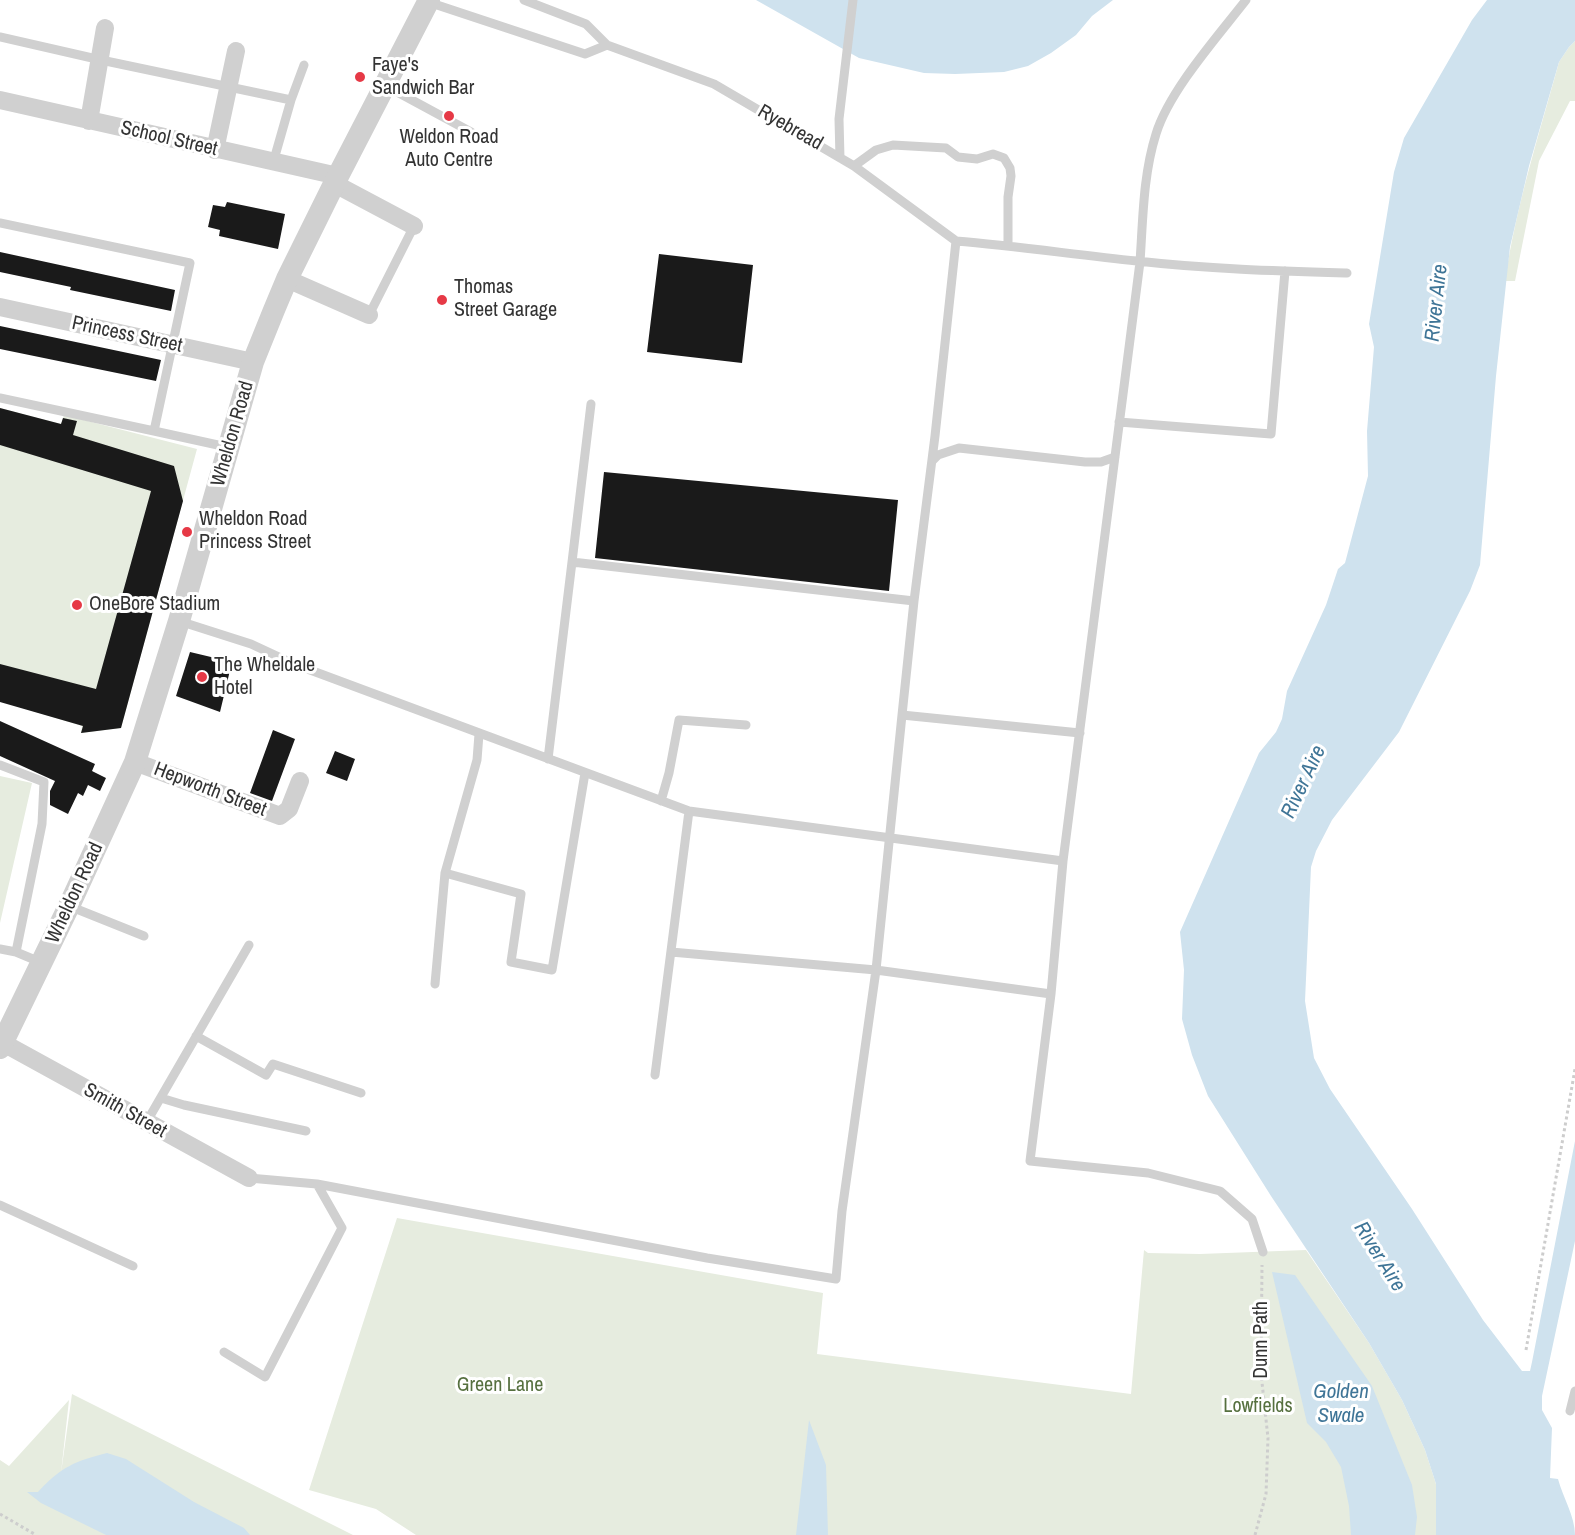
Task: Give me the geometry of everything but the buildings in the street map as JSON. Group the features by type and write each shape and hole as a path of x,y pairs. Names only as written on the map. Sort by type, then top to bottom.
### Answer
{"street":[{"name":"Wheldon Road","path":"1,1045 43,962 135,762 230,448 253,362 287,279 428,1"},
{"path":"89,121 105,28"},
{"path":"215,150 236,51"},
{"name":"School Street","path":"0,100 337,180 414,226"},
{"path":"287,279 369,315"},
{"name":"Princess Street","path":"0,307 253,362"},
{"name":"Hepworth Street","path":"135,762 280,816 289,809 300,781"},
{"name":"Smith Street","path":"1,1045 249,1178"}],"lane":[{"name":"Ryebread","path":"524,0 586,24 607,45 714,84 854,166 956,241"},
{"path":"840,158 839,119 853,0"},
{"path":"1246,0 1171,103 1156,132 1148,169 1140,262 1064,861 1051,994 1030,1161 1148,1173 1220,1191 1252,1219 1263,1252"},
{"path":"428,1 585,54 607,45"},
{"path":"0,37 291,100"},
{"path":"273,163 291,100 304,65"},
{"path":"385,85 471,132"},
{"path":"854,166 876,150 893,145 946,148 958,157 977,159 993,154 1004,158 1010,168 1011,176 1008,197 1008,245"},
{"path":"0,223 190,263 154,431"},
{"path":"369,315 414,226"},
{"path":"249,1178 317,1184 706,1258 836,1279 842,1211 876,970 914,601 956,241 1008,245 1140,262 1347,273"},
{"path":"1119,422 1271,434 1285,271"},
{"path":"0,398 230,448"},
{"path":"548,759 591,404"},
{"path":"932,461 938,455 959,448 1085,462 1101,462 1115,457"},
{"path":"572,562 914,601"},
{"path":"178,621 251,644 294,664 689,811 1064,861"},
{"path":"902,715 1080,733"},
{"path":"661,801 679,720 746,725"},
{"path":"435,984 445,873 477,760 479,734"},
{"path":"0,765 44,782 42,824 16,952"},
{"path":"445,873 521,894 511,962 552,970 585,773"},
{"path":"655,1076 689,811"},
{"path":"69,906 144,936"},
{"path":"146,1123 249,945"},
{"path":"0,949 43,962"},
{"path":"671,952 876,970 1051,994"},
{"path":"196,1036 266,1075 273,1064 361,1093"},
{"path":"161,1098 183,1105 306,1131"},
{"path":"224,1352 265,1377 342,1228 317,1184"},
{"path":"0,1206 133,1266"},
{"path":"1570,1411 1575,1392"}],"path":[{"path":"1526,1350 1575,1069"},
{"name":"Dunn Path","path":"1255,1535 1266,1494 1268,1438 1261,1373 1263,1252"},
{"path":"0,1514 36,1535"}],"green space":[{"path":"1575,41 1575,101 1570,101 1539,161 1515,281 1505,281 1522,198 1559,62"},
{"name":"OneBore Stadium","path":"0,408 61,424 64,415 197,449 121,728 81,733 82,726 0,701"},
{"path":"0,776 32,783 0,923"},
{"path":"397,1218 823,1293 817,1354 1131,1394 1144,1250 1148,1253 1200,1254 1306,1250 1369,1343 1402,1400 1425,1450 1436,1484 1436,1535 416,1535 376,1509 309,1490"},
{"path":"72,1394 353,1535 0,1535 0,1460 9,1466 69,1400 61,1473"}],"water":[{"path":"756,0 1113,0 1092,16 1076,35 1028,66 1004,72 955,74 924,73 859,58"},
{"name":"River Aire","path":"1487,0 1575,0 1575,41 1559,62 1529,166 1510,247 1496,376 1480,565 1470,591 1399,732 1332,820 1316,851 1311,867 1305,1001 1314,1058 1330,1089 1412,1209 1483,1320 1522,1371 1530,1371 1575,1141 1575,1241 1542,1396 1542,1410 1552,1428 1550,1478 1558,1479 1571,1514 1575,1535 1436,1535 1436,1484 1425,1450 1402,1400 1369,1343 1271,1196 1208,1096 1192,1055 1182,1019 1184,970 1180,932 1259,753 1276,732 1282,719 1287,691 1326,605 1338,569 1345,563 1368,476 1367,431 1374,347 1369,324 1394,172 1404,138 1472,20"},
{"name":"Golden Swale","path":"1272,1272 1295,1275 1372,1386 1412,1485 1417,1517 1415,1535 1351,1535 1349,1506 1341,1467 1326,1442 1307,1423"},
{"path":"809,1420 826,1465 828,1535 796,1535"},
{"path":"107,1453 126,1459 194,1502 244,1528 250,1535 106,1535 41,1503 27,1492 38,1492 54,1476 69,1466"}],"place":[{"name":"Faye's Sandwich Bar","path":"360,77"},
{"name":"Weldon Road Auto Centre","path":"449,116"},
{"name":"Thomas Street Garage","path":"442,300"},
{"name":"Wheldon Road Princess Street","path":"187,532"},
{"name":"OneBore Stadium","path":"77,605"},
{"name":"The Wheldale Hotel","path":"202,677"}],"park label":[{"name":"Green Lane","path":"500,1386"},
{"name":"Lowfields","path":"1258,1407"}]}
